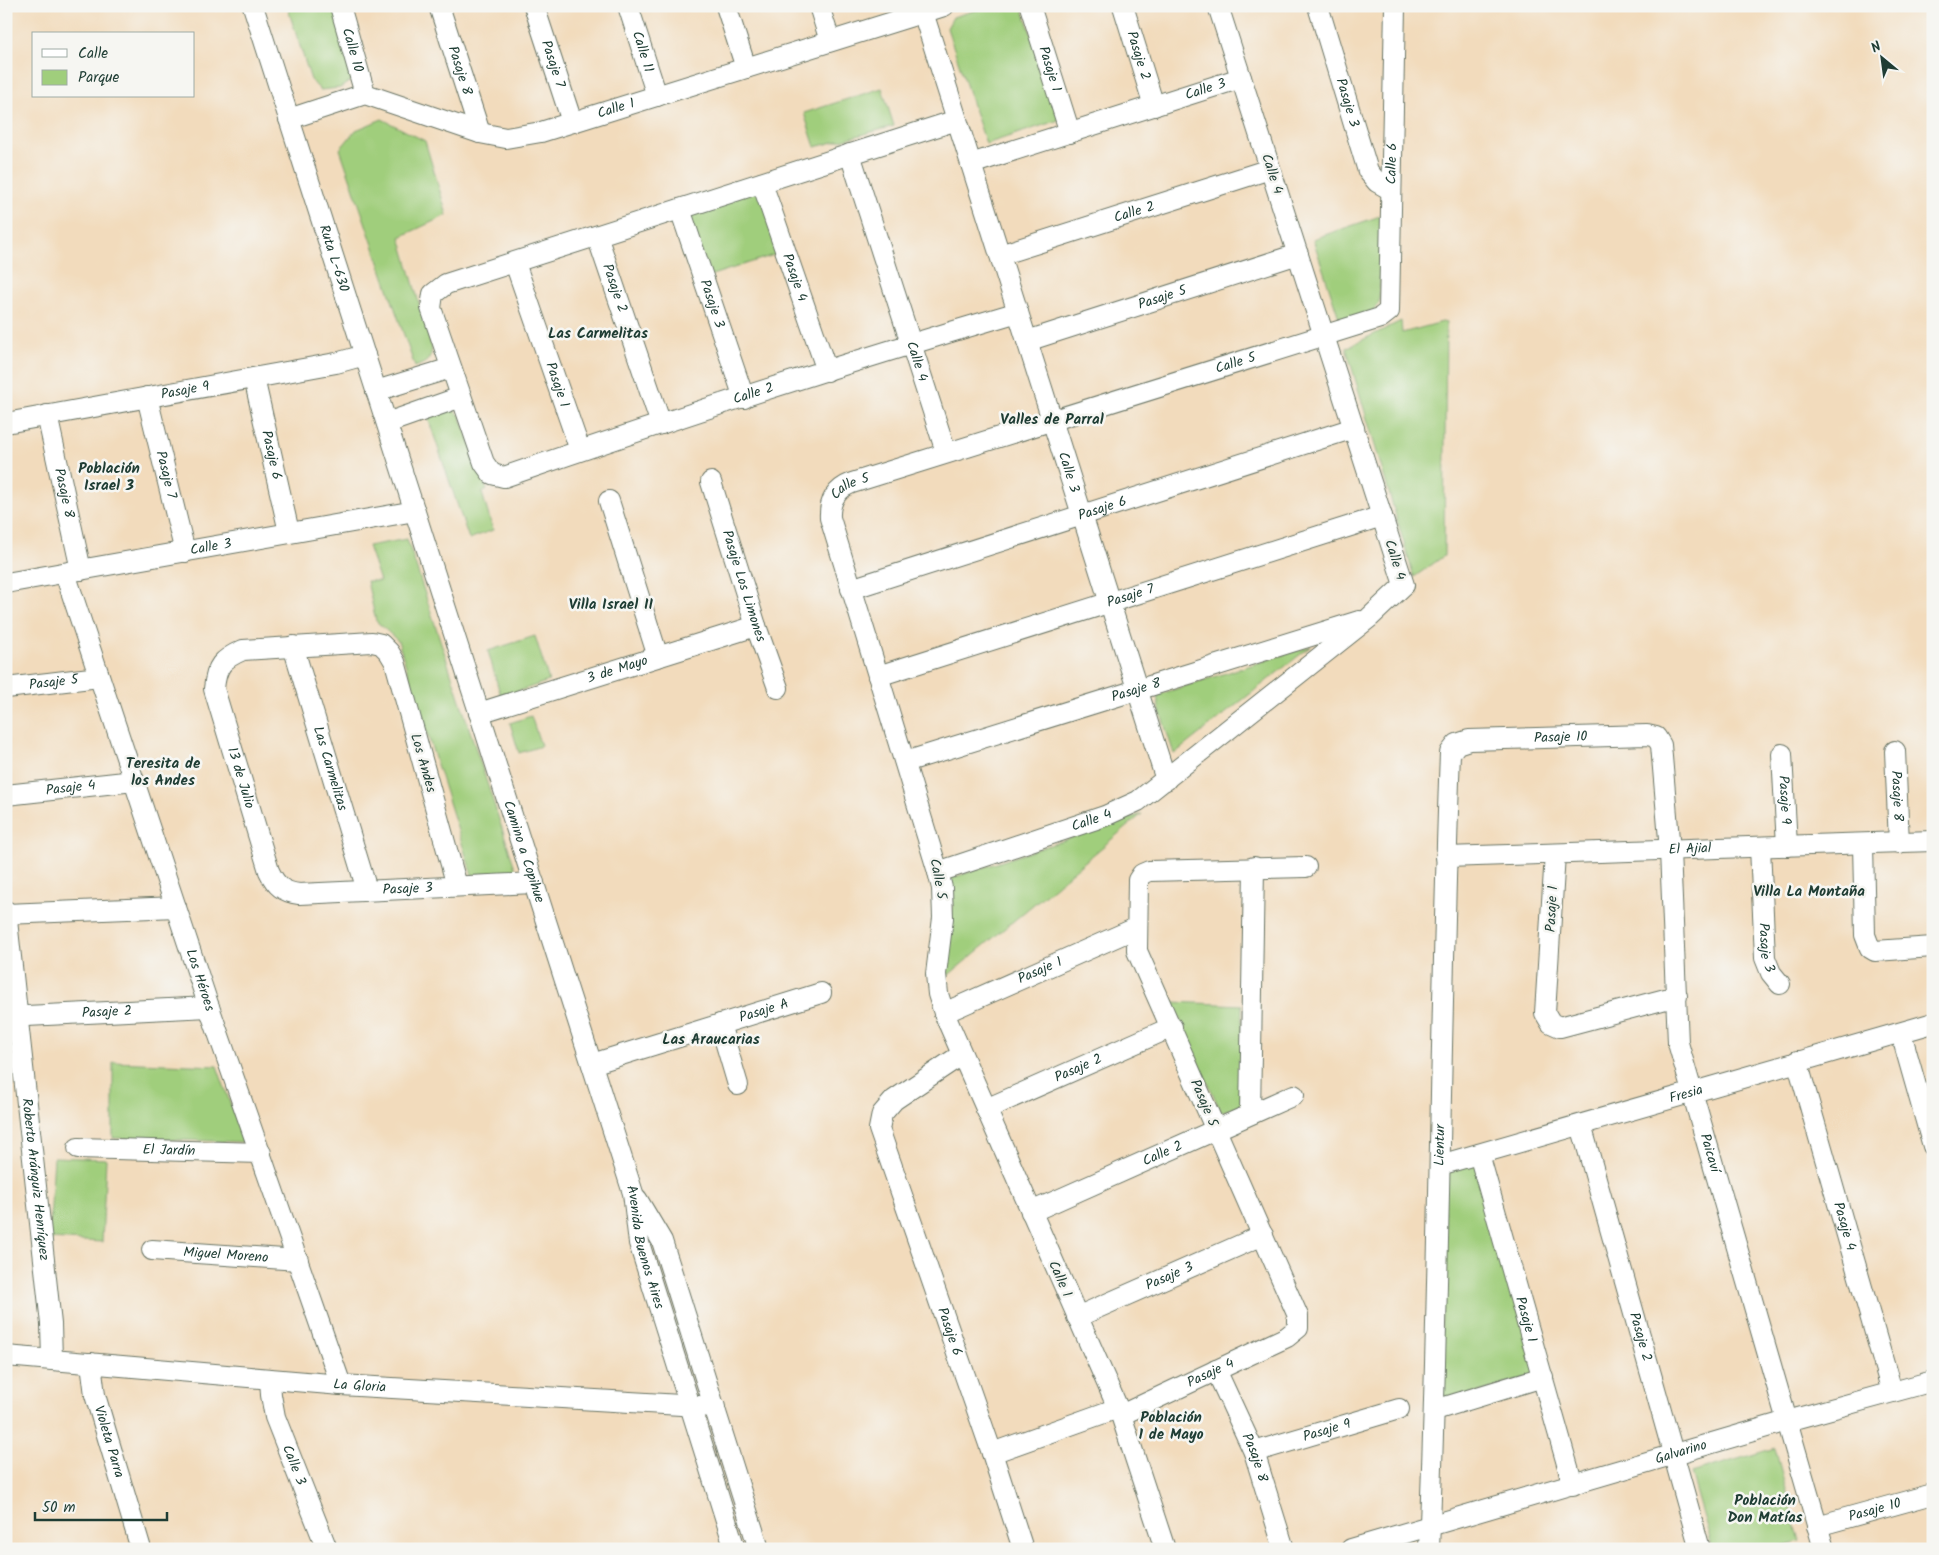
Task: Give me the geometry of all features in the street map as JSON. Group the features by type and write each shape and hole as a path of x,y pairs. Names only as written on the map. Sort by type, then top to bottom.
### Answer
{"street":[{"name":"Ruta L-630","path":"253,6 415,511"},
{"name":"Calle 10","path":"340,6 365,94"},
{"name":"Pasaje 8","path":"439,6 480,133"},
{"name":"Pasaje 7","path":"534,6 572,122"},
{"name":"Calle 11","path":"628,6 657,96"},
{"path":"726,6 746,68"},
{"path":"819,6 830,42"},
{"name":"Calle 1","path":"365,94 480,133 506,138 540,132 830,42 922,10 944,6"},
{"name":"Pasaje 1","path":"1030,6 1070,133"},
{"name":"Pasaje 2","path":"1123,6 1154,106"},
{"name":"Calle 4","path":"938,872 1121,810 1138,801 1369,618 1404,585 1218,6"},
{"name":"Pasaje 3","path":"1318,6 1368,171 1377,182 1391,190"},
{"name":"Calle 6","path":"1380,318 1389,311 1395,6"},
{"name":"Calle 3","path":"922,10 1166,780"},
{"name":"Calle 3","path":"971,164 1242,78"},
{"path":"289,119 365,94"},
{"path":"387,423 461,397 431,308 433,294 446,284 957,120"},
{"name":"Calle 4","path":"850,154 946,452"},
{"name":"Calle 2","path":"1000,255 1270,169"},
{"name":"Pasaje 4","path":"762,183 827,371"},
{"name":"Pasaje 3","path":"680,209 744,398"},
{"name":"Pasaje 2","path":"597,236 661,424"},
{"name":"Pasaje 5","path":"1027,341 1298,254"},
{"name":"Pasaje 1","path":"515,263 580,450"},
{"name":"Calle 2","path":"461,397 484,464 492,474 504,477 580,450 912,343 1018,312"},
{"name":"Calle 5","path":"944,1013 938,994 936,974 943,918 942,888 830,518 829,511 834,496 845,486 852,483 946,452 1380,318"},
{"name":"Pasaje 9","path":"6,422 254,378 365,356"},
{"path":"376,391 451,368"},
{"name":"Pasaje 6","path":"254,378 289,532"},
{"name":"Pasaje 7","path":"147,397 185,552"},
{"name":"Pasaje 8","path":"47,415 73,571"},
{"name":"Pasaje 6","path":"851,588 1354,428"},
{"name":"Pasaje Los Limones","path":"711,482 756,626 778,688"},
{"path":"610,502 658,657"},
{"name":"Calle 3","path":"6,582 415,511"},
{"name":"Camino a Copihue","path":"415,511 633,1193"},
{"name":"Pasaje 7","path":"878,676 1382,516"},
{"name":"Los Héroes","path":"73,571 99,676 209,1007 341,1385"},
{"name":"Pasaje 8","path":"905,762 1369,618"},
{"name":"3 de Mayo","path":"480,713 756,626"},
{"name":"Los Andes","path":"293,646 360,642 381,644 389,652 395,662 457,886"},
{"name":"13 de Julio","path":"281,889 269,871 214,689 216,673 222,663 230,656 243,650 293,646"},
{"name":"Las Carmelitas","path":"293,646 367,890"},
{"name":"Pasaje 5","path":"6,688 99,676"},
{"name":"Pasaje 10","path":"1457,744 1469,740 1647,735 1656,737 1661,745"},
{"name":"Lientur","path":"1429,1549 1435,1410 1446,857 1450,753 1457,744"},
{"name":"Paicaví","path":"1661,745 1670,850 1678,1043 1824,1549"},
{"name":"Pasaje 8","path":"1894,751 1899,842"},
{"name":"Pasaje 9","path":"1782,754 1787,846"},
{"name":"Pasaje 4","path":"6,795 134,781"},
{"name":"El Ajial","path":"1446,857 1933,841"},
{"path":"1863,844 1865,935 1870,948 1875,951 1933,947"},
{"name":"Pasaje 3","path":"1760,847 1765,958 1771,973 1780,984"},
{"name":"Pasaje 1","path":"1555,854 1545,1013 1551,1023 1560,1027 1677,996"},
{"path":"1250,1114 1254,867 1306,867"},
{"name":"Pasaje 5","path":"1254,867 1149,871 1142,874 1138,880 1137,951 1298,1316 1298,1328"},
{"name":"Pasaje 3","path":"281,889 288,893 299,894 534,883"},
{"path":"6,913 176,907"},
{"name":"Roberto Aránguiz Henríquez","path":"6,913 12,1016 51,1324 52,1360"},
{"name":"Pasaje 1","path":"944,1013 1136,928"},
{"name":"Pasaje A","path":"592,1064 822,993"},
{"name":"Pasaje 2","path":"12,1016 209,1007"},
{"name":"Calle 1","path":"944,1013 1120,1412 1165,1549"},
{"name":"Fresia","path":"1440,1165 1933,1023"},
{"path":"720,1024 738,1085"},
{"name":"Pasaje 2","path":"986,1109 1172,1027"},
{"path":"1901,1033 1933,1146"},
{"name":"Pasaje 6","path":"962,1055 894,1100 882,1114 879,1129 992,1453 1023,1549"},
{"name":"Pasaje 4","path":"1797,1061 1892,1392"},
{"name":"Calle 2","path":"1031,1212 1294,1095"},
{"name":"Pasaje 2","path":"1581,1124 1700,1549"},
{"name":"El Jardín","path":"78,1148 261,1153"},
{"name":"Pasaje 1","path":"1479,1154 1573,1485"},
{"name":"Avenida Buenos Aires","path":"633,1193 639,1244 688,1405 735,1549"},
{"name":"Avenida Buenos Aires","path":"633,1193 662,1241 759,1549"},
{"name":"Pasaje 3","path":"1077,1317 1263,1235"},
{"name":"Miguel Moreno","path":"152,1250 298,1260"},
{"name":"Pasaje 4","path":"992,1453 1120,1412 1216,1370 1288,1336 1298,1328"},
{"name":"La Gloria","path":"6,1356 341,1385 715,1406"},
{"name":"Violeta Parra","path":"91,1363 95,1395 141,1549"},
{"name":"Pasaje 8","path":"1216,1370 1254,1452 1284,1549"},
{"path":"1435,1410 1543,1377"},
{"name":"Calle 3","path":"270,1379 270,1395 275,1417 327,1549"},
{"name":"Galvarino","path":"1430,1525 1573,1485 1787,1421 1933,1381"},
{"name":"Pasaje 9","path":"1254,1452 1399,1409"},
{"name":"Pasaje 10","path":"1817,1526 1933,1494"},
{"path":"1350,1549 1430,1525"}],"green space":[{"path":"287,6 335,6 356,77 340,88 320,90 311,80"},
{"path":"990,6 1022,6 1059,120 986,144 947,28 953,17"},
{"path":"882,88 894,126 815,147 804,113"},
{"path":"382,119 425,141 447,215 400,237 432,348 427,360 415,367 340,149 356,130"},
{"path":"760,188 780,253 709,276 687,213"},
{"path":"1383,215 1379,303 1372,312 1340,321 1313,239"},
{"path":"1401,321 1402,333 1446,321 1444,556 1414,577 1346,348"},
{"path":"453,410 460,415 487,490 482,493 493,530 469,539 428,418"},
{"path":"407,539 516,871 472,875 398,641 376,621 367,581 380,581 368,546"},
{"path":"535,636 549,681 501,697 488,651"},
{"path":"1311,646 1174,754 1159,708 1157,695"},
{"path":"531,716 541,746 519,753 510,723"},
{"path":"1142,814 945,978 953,903 949,879"},
{"path":"1172,1002 1242,1005 1241,1105 1221,1112"},
{"path":"113,1062 217,1066 244,1142 113,1138"},
{"path":"54,1157 106,1159 102,1242 49,1239"},
{"path":"1476,1160 1538,1374 1440,1404 1445,1169"},
{"path":"1775,1448 1800,1541 1770,1549 1713,1549 1691,1473"}],"district":[{"name":"Las Carmelitas","path":"598,334"},
{"name":"Valles de Parral","path":"1052,420"},
{"name":"Población Israel 3","path":"109,478"},
{"name":"Villa Israel II","path":"611,605"},
{"name":"Teresita de los Andes","path":"163,772"},
{"name":"Villa La Montaña","path":"1809,892"},
{"name":"Las Araucarias","path":"711,1040"},
{"name":"Población 1 de Mayo","path":"1171,1426"},
{"name":"Población Don Matías","path":"1765,1510"}]}
